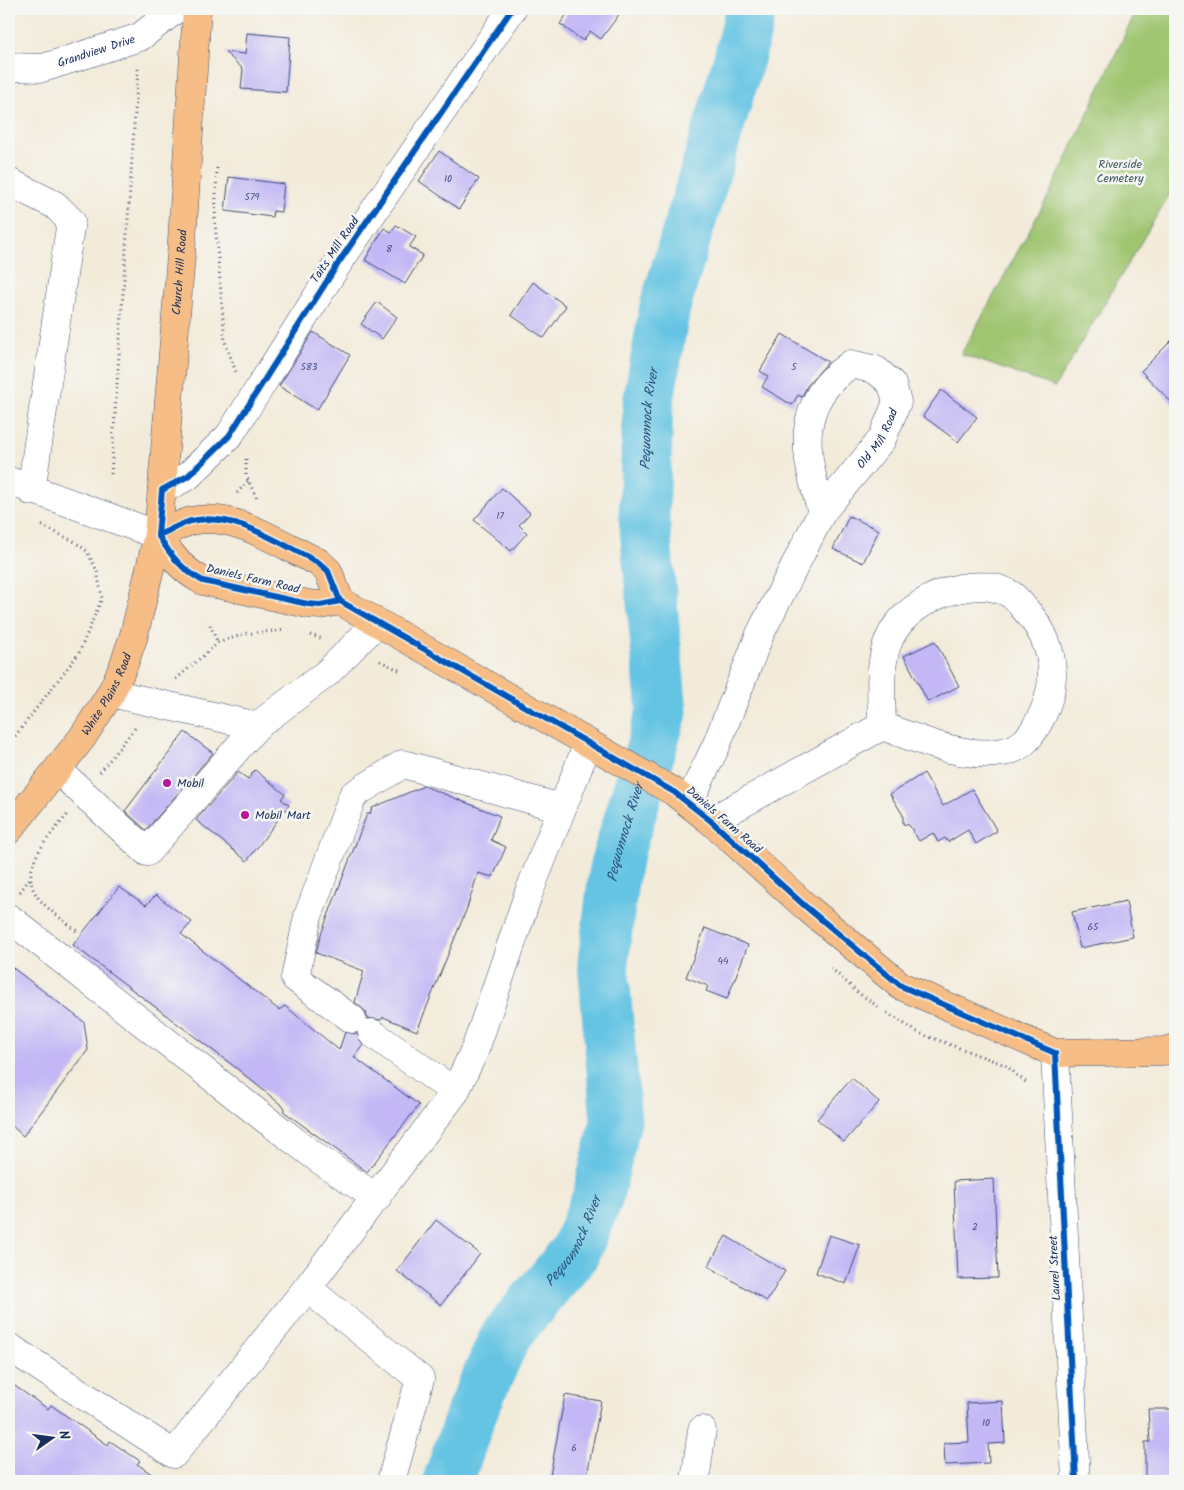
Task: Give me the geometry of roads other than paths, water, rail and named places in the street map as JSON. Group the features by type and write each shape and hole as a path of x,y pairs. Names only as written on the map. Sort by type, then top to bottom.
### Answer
{"main road":[{"name":"Church Hill Road","path":"158,535 197,9"},
{"path":"158,535 188,522 203,519 220,519 239,524 318,562 328,571 340,602"},
{"name":"Daniels Farm Road","path":"158,535 172,558 188,573 203,581 308,604 340,602 621,760 681,797 711,821 805,906 901,986 1056,1053 1164,1051 1175,1048"},
{"name":"White Plains Road","path":"9,830 58,770 111,693 123,667 134,635 158,535"}],"street":[{"name":"Grandview Drive","path":"9,66 44,68 140,37 176,9"},
{"name":"Taits Mill Road","path":"162,490 188,476 229,436 339,262 512,9"},
{"path":"9,182 55,205 71,221 20,486 158,535"},
{"name":"Old Mill Road","path":"681,797 716,746 760,634 822,512 882,439 897,402 892,384 876,370 851,364 824,386 813,406 807,436 809,470 822,512"},
{"path":"711,821 882,726 941,747 973,754 1005,752 1028,741 1047,707 1053,671 1047,642 1030,615 1010,594 984,585 942,593 911,608 890,635 880,669 882,726"},
{"path":"58,770 147,852 257,726 327,673 377,623"},
{"path":"111,693 257,726"},
{"path":"9,1347 174,1454 307,1288 455,1092 476,1047 561,808 588,742"},
{"path":"455,1092 295,978 308,916 353,795 403,764 561,808"},
{"path":"9,918 264,1118 320,1160 376,1198"},
{"name":"Laurel Street","path":"1056,1053 1076,1481"},
{"path":"307,1288 420,1379 391,1481"},
{"path":"695,1481 702,1430"}],"waterway":[{"name":"Pequonnock River","path":"448,1481 473,1409 506,1335 575,1252 597,1199 616,1121 603,962 615,865 662,712 644,517 648,404 665,307 739,59 751,9"}],"place":[{"name":"Mobil","path":"167,783"},
{"name":"Mobil Mart","path":"245,815"}],"park label":[{"name":"Riverside Cemetery","path":"1120,171"}]}
